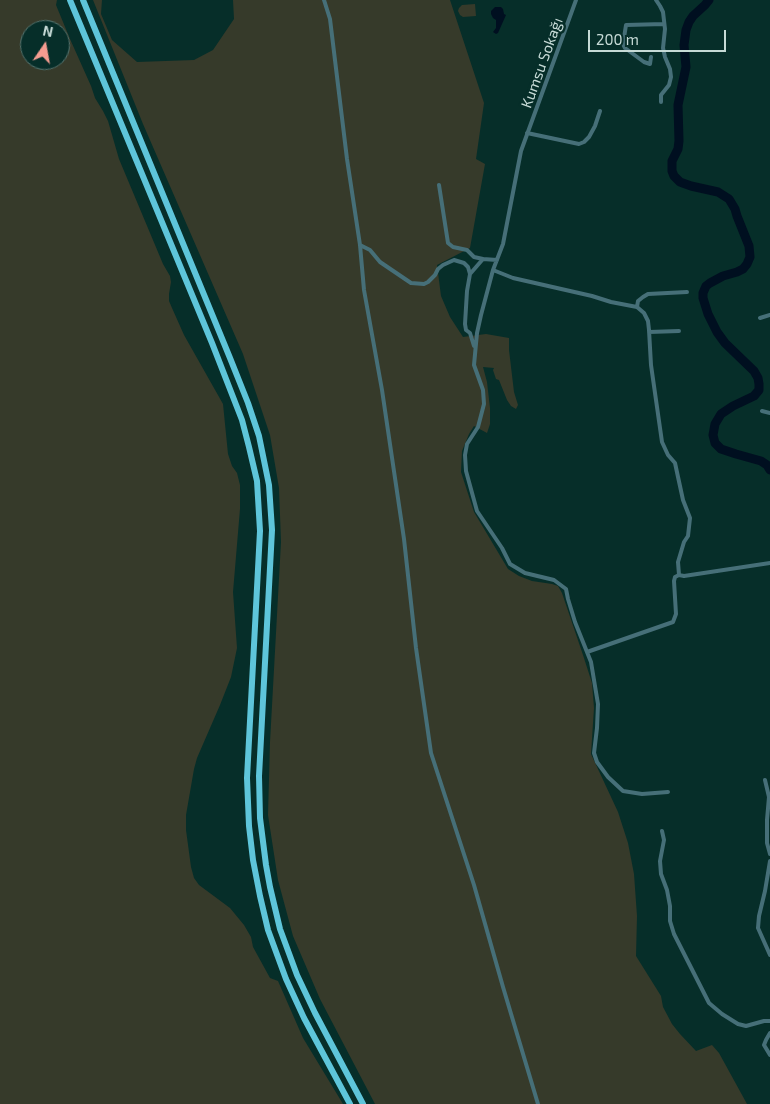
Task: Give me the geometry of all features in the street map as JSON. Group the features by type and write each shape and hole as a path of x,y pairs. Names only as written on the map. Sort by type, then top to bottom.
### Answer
{"highway":[{"path":"70,0 242,420 251,453 258,497 260,531 247,778 249,826 254,870 268,930 290,990 350,1104"},
{"path":"83,0 234,366 259,436 269,485 272,530 259,776 260,811 266,865 280,928 297,975 315,1013 364,1104"}],"street":[{"path":"324,0 330,20 360,245 364,290 382,390 404,539 416,648 431,753 474,885 538,1104"},
{"name":"Kumsu Sokağı","path":"475,351 481,315 493,270 503,244 521,151 576,0"},
{"path":"656,0 663,12 663,48 671,77 669,85 661,95 661,102"},
{"path":"651,58 650,64 644,62 625,48 623,44 626,25 664,24"},
{"path":"527,133 579,144 584,142 589,136 600,111"},
{"path":"439,185 448,243 453,247 467,250 474,257 497,260"},
{"path":"360,245 370,250 380,262 411,283 424,284 428,282 438,269 454,260 464,263 468,267 470,274 465,324 466,330 473,341 475,351 474,365 477,378 483,390 484,404 478,427 467,444 465,455 466,471 477,511 502,548 510,564 526,573 554,580 566,588 575,622 591,662 598,704 594,753 597,762 622,792 642,794 668,792"},
{"path":"470,274 484,259"},
{"path":"493,270 513,278 637,307 644,313 650,332 652,370 662,442 668,455 675,463 683,500 690,518 688,536 684,542 678,562 679,575"},
{"path":"637,307 638,301 648,294 687,292"},
{"path":"760,318 770,315"},
{"path":"650,332 679,331"},
{"path":"762,411 770,413"},
{"path":"587,652 673,622 676,614 674,581 675,577 679,575 684,576 770,563"},
{"path":"766,780 769,797 767,842 770,854"},
{"path":"662,831 664,840 660,862 661,874 667,890 670,921 674,934 709,1003 738,1024 746,1026 770,1021"},
{"path":"770,860 758,928 770,952"},
{"path":"770,1033 764,1045 770,1055"}],"green space":[{"path":"0,0 57,0 56,5 62,20 20,20 20,70 70,70 70,39 95,98 108,121 119,159 163,264 170,276 169,301 184,335 223,404 228,454 232,466 237,473 240,485 240,509 233,592 237,648 231,677 194,769 186,815 191,867 194,878 199,885 230,908 244,925 251,937 253,947 270,978 278,981 303,1038 343,1104 0,1104"},
{"path":"93,0 102,0 101,14 112,40 137,62 194,60 213,50 234,19 233,0 450,0 484,103 476,159 485,164 470,248 437,265 441,296 450,317 463,337 486,334 509,338 514,392 518,405 516,409 507,400 499,380 496,379 494,368 483,367 487,382 490,424 487,433 474,426 469,434 462,451 461,472 474,512 508,569 532,581 558,586 562,593 592,683 594,708 591,754 618,812 628,843 634,874 637,916 636,956 661,996 663,1007 672,1024 696,1051 712,1045 719,1053 747,1104 375,1104 320,999 293,936 278,880 268,815 281,542 279,488 270,435 243,354 143,124"},
{"path":"475,4 476,16 463,17 460,15 458,11 462,5"}],"water":[{"path":"495,7 501,7 506,15 496,34 493,32 496,28 496,20 491,14"}],"waterway":[{"path":"709,0 693,16 686,30 684,45 686,67 678,105 679,141 678,149 672,161 672,171 680,182 718,192 729,199 735,209 749,246 750,257 743,269 710,283 706,286 703,298 717,332 725,343 754,371 758,378 759,390 754,396 721,414 715,424 713,435 715,443 721,449 761,461 770,470"}]}
